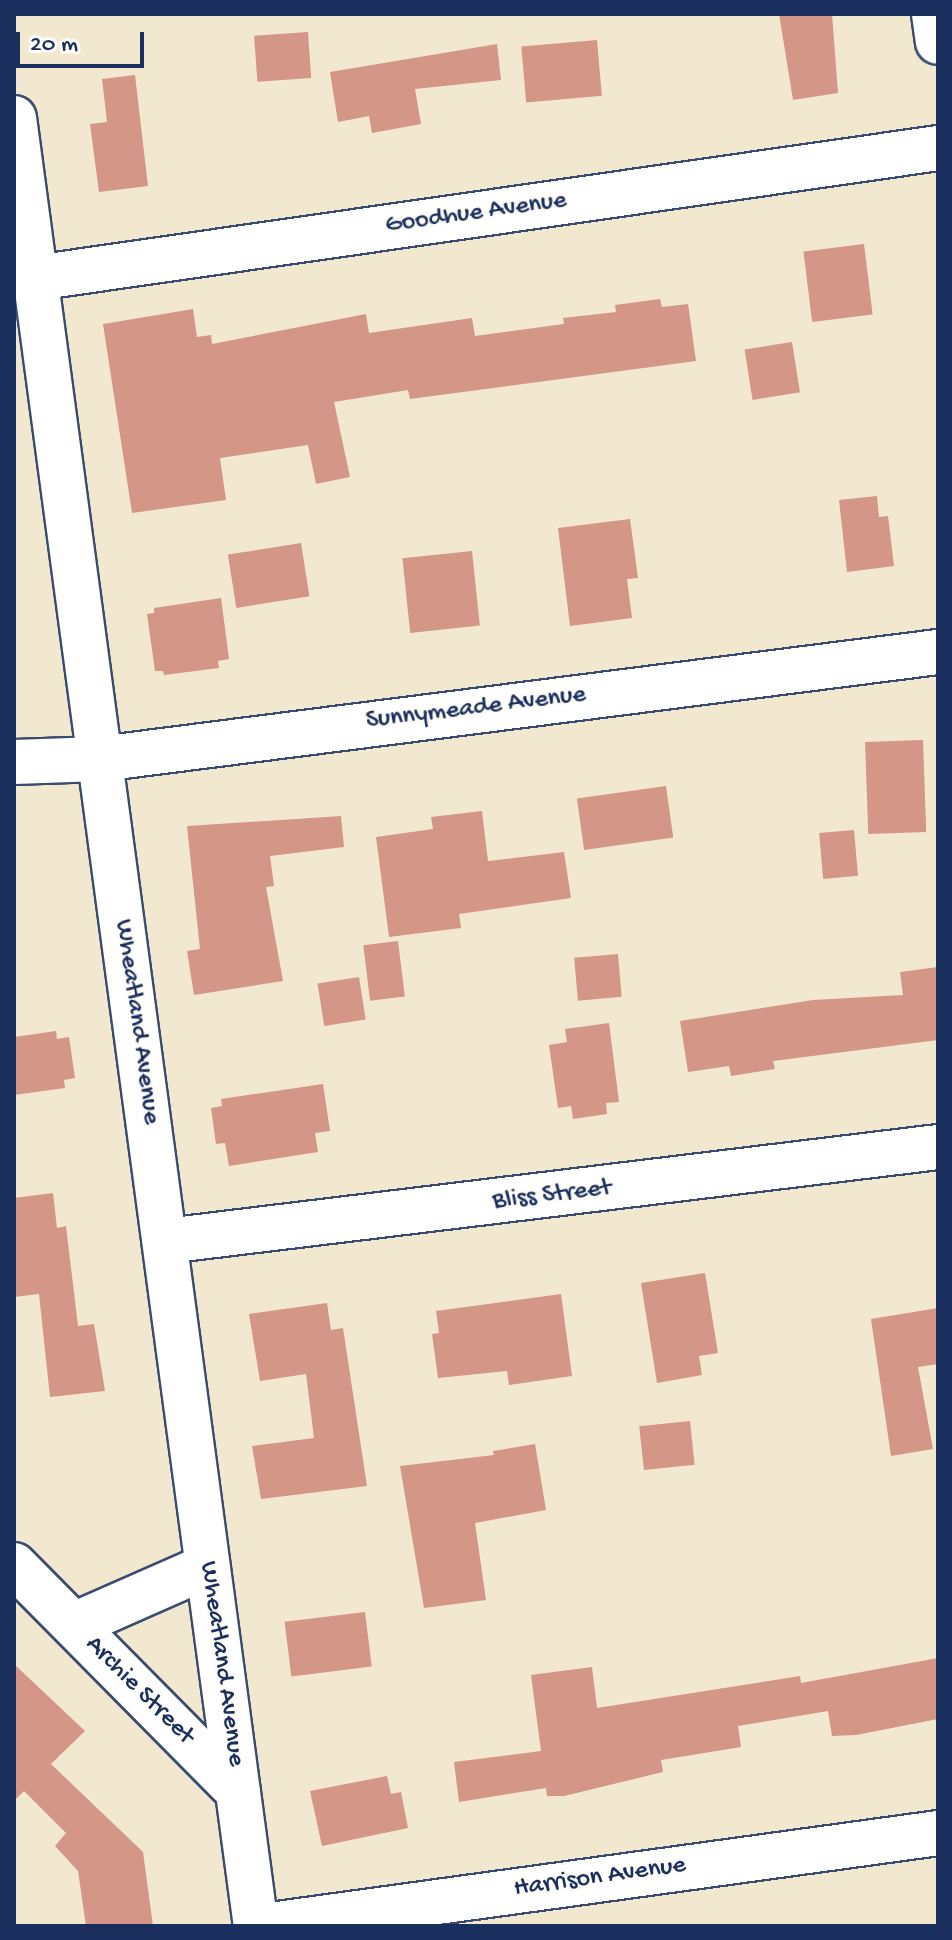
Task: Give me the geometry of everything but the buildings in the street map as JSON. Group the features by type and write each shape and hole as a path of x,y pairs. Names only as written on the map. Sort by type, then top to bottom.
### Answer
{"street":[{"path":"934,14 938,42"},
{"name":"Wheatland Avenue","path":"14,118 24,278 100,759 256,1926"},
{"name":"Goodhue Avenue","path":"24,278 938,148"},
{"name":"Sunnymeade Avenue","path":"14,762 100,759 938,652"},
{"name":"Bliss Street","path":"166,1241 938,1147"},
{"name":"Archie Street","path":"14,1565 238,1791"},
{"name":"Archie Street","path":"74,1625 208,1566"},
{"name":"Harrison Avenue","path":"263,1926 938,1833"}]}
